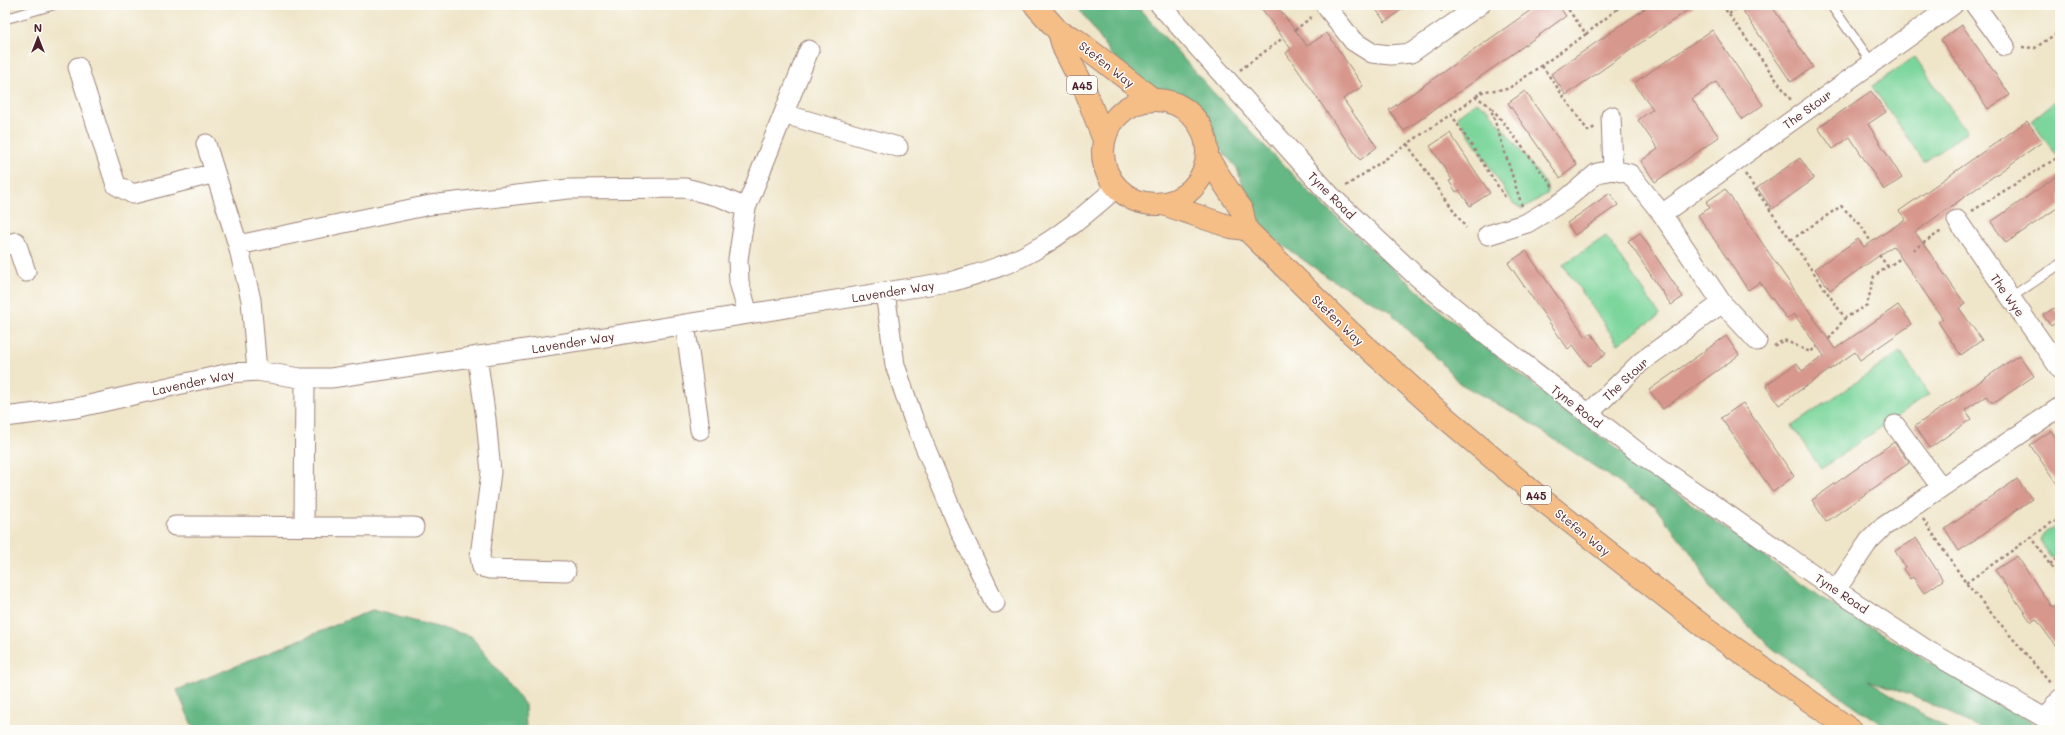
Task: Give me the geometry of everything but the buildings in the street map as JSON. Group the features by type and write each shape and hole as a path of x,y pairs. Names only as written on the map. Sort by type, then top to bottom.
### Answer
{"highway":[{"name":"Stefen Way","path":"1035,5 1059,32 1075,39 1154,100"},
{"name":"Stefen Way","path":"1059,32 1064,49 1084,90 1104,140"},
{"path":"1163,204 1179,198 1193,188 1202,173 1207,156 1206,139 1194,119 1186,110 1171,102 1154,100 1136,103 1122,111 1110,124 1104,140 1104,162 1107,173 1116,188 1130,198 1146,204 1163,204 1231,226 1246,229 1242,211 1207,156"},
{"name":"Stefen Way","path":"1246,229 1351,333 1448,420 1541,499 1703,626 1852,730"}],"street":[{"name":"Tyne Road","path":"1160,5 1331,196 1414,274 1486,334 1639,452 1836,590 1927,650 2053,723"},
{"path":"1325,5 1353,42 1372,53 1391,55 1411,53 1480,5"},
{"name":"The Stour","path":"1662,214 1800,113 1953,5"},
{"path":"1975,5 2005,46"},
{"path":"748,314 740,282 738,259 746,208 809,50"},
{"path":"78,67 116,185 133,194 215,173"},
{"path":"784,114 898,147"},
{"path":"1611,116 1613,170"},
{"path":"206,144 238,245 251,300 257,371"},
{"path":"1488,235 1528,223 1565,200 1597,173 1613,170 1630,174 1662,214 1722,303 1757,340"},
{"path":"238,245 430,205 568,189 685,188 720,197 746,208"},
{"name":"Lavender Way","path":"5,416 76,408 230,373 257,371 305,378 331,378 954,281 999,267 1031,252 1072,226 1116,188"},
{"name":"The Wye","path":"1957,220 2060,370"},
{"path":"5,245 16,242 26,272"},
{"path":"885,292 895,365 913,418 959,528 994,603"},
{"name":"The Stour","path":"1588,414 1641,362 1722,303"},
{"path":"685,324 700,430"},
{"path":"477,356 486,419 491,472 480,556 482,566 490,569 566,571"},
{"path":"304,526 305,378"},
{"path":"1836,590 1869,541 1882,527 2060,407"},
{"path":"1895,425 1941,487"},
{"path":"175,526 414,527"},
{"path":"2053,723 2058,694"}],"lane":[{"path":"5,19 53,5"},
{"path":"1831,5 1872,62"},
{"path":"2010,298 2060,264"}],"path":[{"path":"1565,5 1586,34"},
{"path":"1612,5 1616,10"},
{"path":"1331,196 1484,91 1508,89 1586,34 1622,5"},
{"path":"1722,5 1800,113"},
{"path":"1729,14 1742,5"},
{"path":"2005,46 2035,48 2060,31"},
{"path":"1226,80 1283,38"},
{"path":"1542,66 1588,131 1611,116"},
{"path":"1476,96 1490,106 1556,191 1565,200"},
{"path":"1490,106 1528,223"},
{"path":"1451,114 1505,198"},
{"path":"1407,144 1466,228"},
{"path":"1913,250 1957,220 2060,156"},
{"path":"1736,161 1845,318"},
{"path":"1791,240 1841,206 1860,224 1871,242"},
{"path":"1879,255 1888,267"},
{"path":"1829,339 1845,318 1867,304 1874,276 1901,258"},
{"path":"1757,340 1764,353 1784,340 1810,352 1817,347"},
{"path":"1914,505 1966,583 2058,694"},
{"path":"1966,583 2054,521 2060,522"},
{"path":"2031,536 2060,580"},
{"path":"2050,564 2060,557"}],"green space":[{"path":"1077,5 1136,5 1212,91 1311,194 1439,310 1565,410 1672,490 1825,600 2045,730 1984,730 1910,694 1868,680 1948,730 1889,730 1772,648 1711,591 1698,562 1655,507 1521,417 1459,383 1441,362 1388,310 1329,278 1268,235 1252,214 1237,168 1177,100 1137,92"},
{"path":"1915,57 1967,132 1924,162 1872,86"},
{"path":"2060,97 2060,160 2031,121"},
{"path":"1476,102 1488,109 1546,184 1548,193 1522,209 1513,203 1457,116"},
{"path":"1606,236 1660,315 1618,344 1563,265"},
{"path":"1900,352 1929,394 1821,469 1792,426"},
{"path":"2060,527 2060,552 2057,557 2050,556 2040,540 2047,530"},
{"path":"372,610 471,636 525,705 526,730 194,730 177,690"}]}
